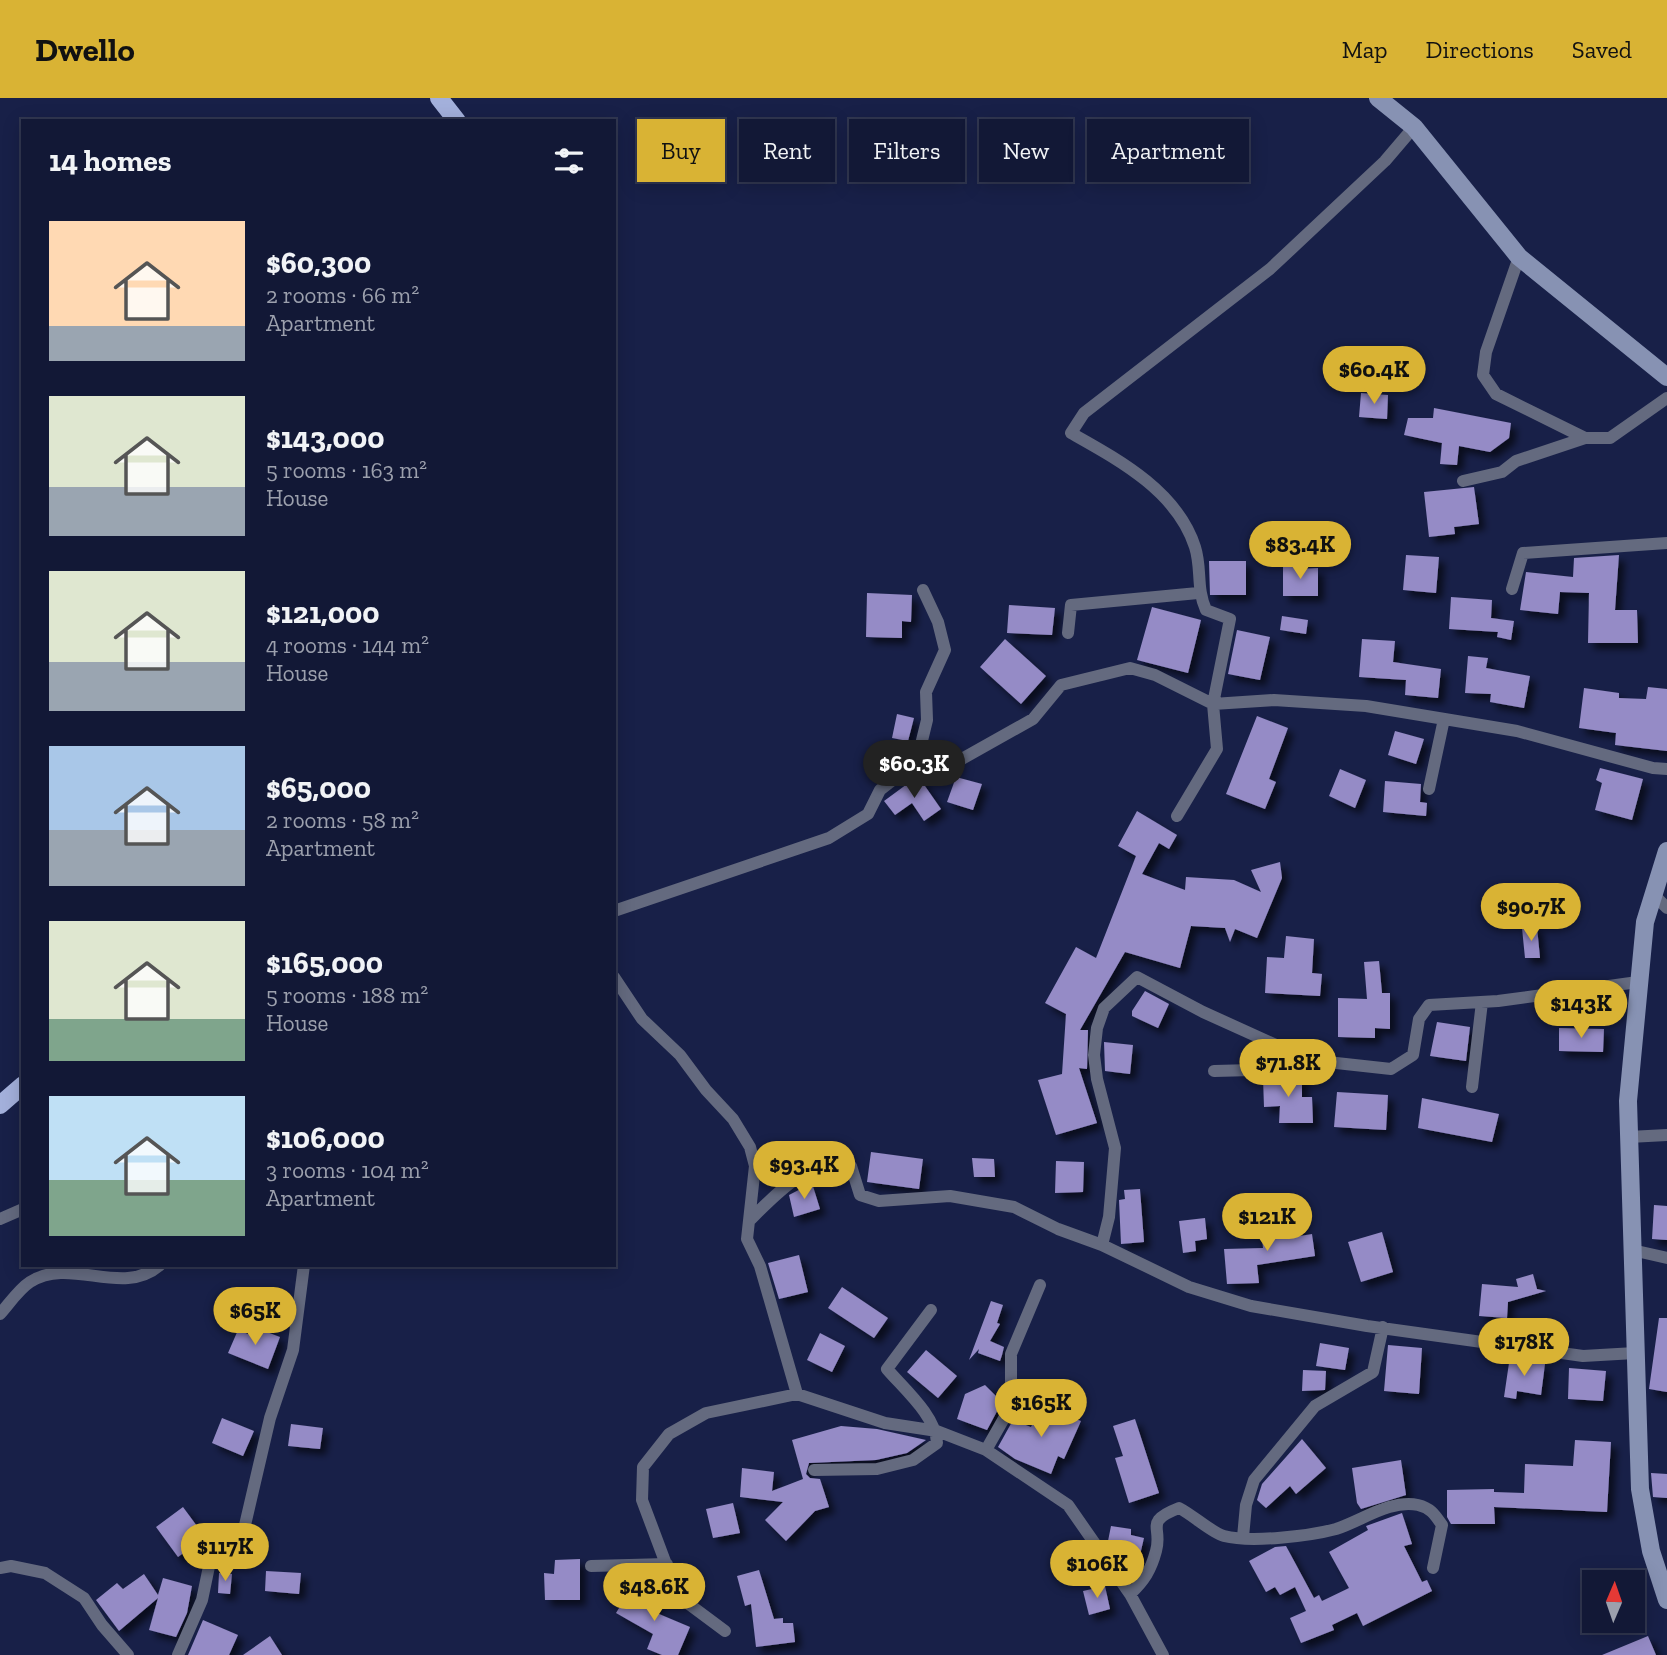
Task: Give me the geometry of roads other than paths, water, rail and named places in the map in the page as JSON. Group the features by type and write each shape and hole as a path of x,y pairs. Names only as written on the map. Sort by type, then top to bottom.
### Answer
{"main road":[{"path":"439,98 455,119"},
{"path":"0,1105 21,1087"}],"street":[{"path":"1378,98 1414,127 1519,257 1667,377"},
{"path":"1177,816 1217,749 1213,704 1230,619 1206,610 1198,593 1199,560 1188,524 1132,467 1071,433 1084,413 1270,269 1385,161 1414,127"},
{"path":"1519,257 1486,352 1483,375 1496,394 1585,438"},
{"path":"1463,481 1502,472 1516,461 1585,438 1610,438 1667,398"},
{"path":"1512,589 1523,553 1667,543"},
{"path":"616,910 829,838 868,814 880,790 917,761 927,720 926,692 946,650 938,622 923,590"},
{"path":"1068,633 1071,605 1198,593"},
{"path":"917,761 944,769 1033,719 1062,685 1129,668 1156,675 1213,704 1274,700 1366,706 1517,731 1653,768 1667,769"},
{"path":"1429,789 1444,719"},
{"path":"1667,851 1652,893 1638,982 1628,1101 1640,1489 1651,1551 1667,1600"},
{"path":"1652,893 1667,908"},
{"path":"1102,1245 1109,1217 1115,1148 1094,1055 1104,1008 1137,977 1203,1012 1309,1060 1391,1069 1413,1055 1419,1019 1429,1005 1594,991 1638,982"},
{"path":"616,980 642,1019 680,1055 706,1090 733,1119 750,1147 755,1167 747,1239 760,1266 797,1394"},
{"path":"1472,1087 1482,1002"},
{"path":"1214,1071 1289,1069 1309,1060"},
{"path":"1629,1137 1667,1135"},
{"path":"749,1221 798,1178 815,1167 840,1163 851,1166 860,1195 878,1201 950,1196 1014,1207 1189,1287 1251,1306 1583,1356 1635,1353"},
{"path":"0,1219 21,1210"},
{"path":"1632,1250 1667,1258"},
{"path":"0,1314 29,1283 49,1273 113,1279 147,1277 158,1267"},
{"path":"178,1655 202,1600 211,1557 235,1545 246,1525 270,1418 293,1350 304,1267"},
{"path":"986,1450 1011,1406 1011,1354 1040,1285"},
{"path":"814,1470 877,1469 913,1460 937,1443 937,1431 887,1370 931,1310"},
{"path":"1243,1537 1246,1506 1254,1480 1315,1406 1373,1372 1383,1327"},
{"path":"725,1631 678,1596 642,1500 643,1467 669,1434 706,1413 797,1394 885,1423 937,1431 986,1450 1068,1505 1130,1594 1163,1655"},
{"path":"1130,1594 1147,1577 1157,1548 1154,1527 1162,1514 1179,1508 1223,1536 1286,1539 1335,1529 1402,1505 1417,1505 1432,1510 1442,1525 1433,1568"},
{"path":"592,1566 667,1564"},
{"path":"0,1568 11,1566 45,1573 84,1598 102,1625 128,1655"}]}
